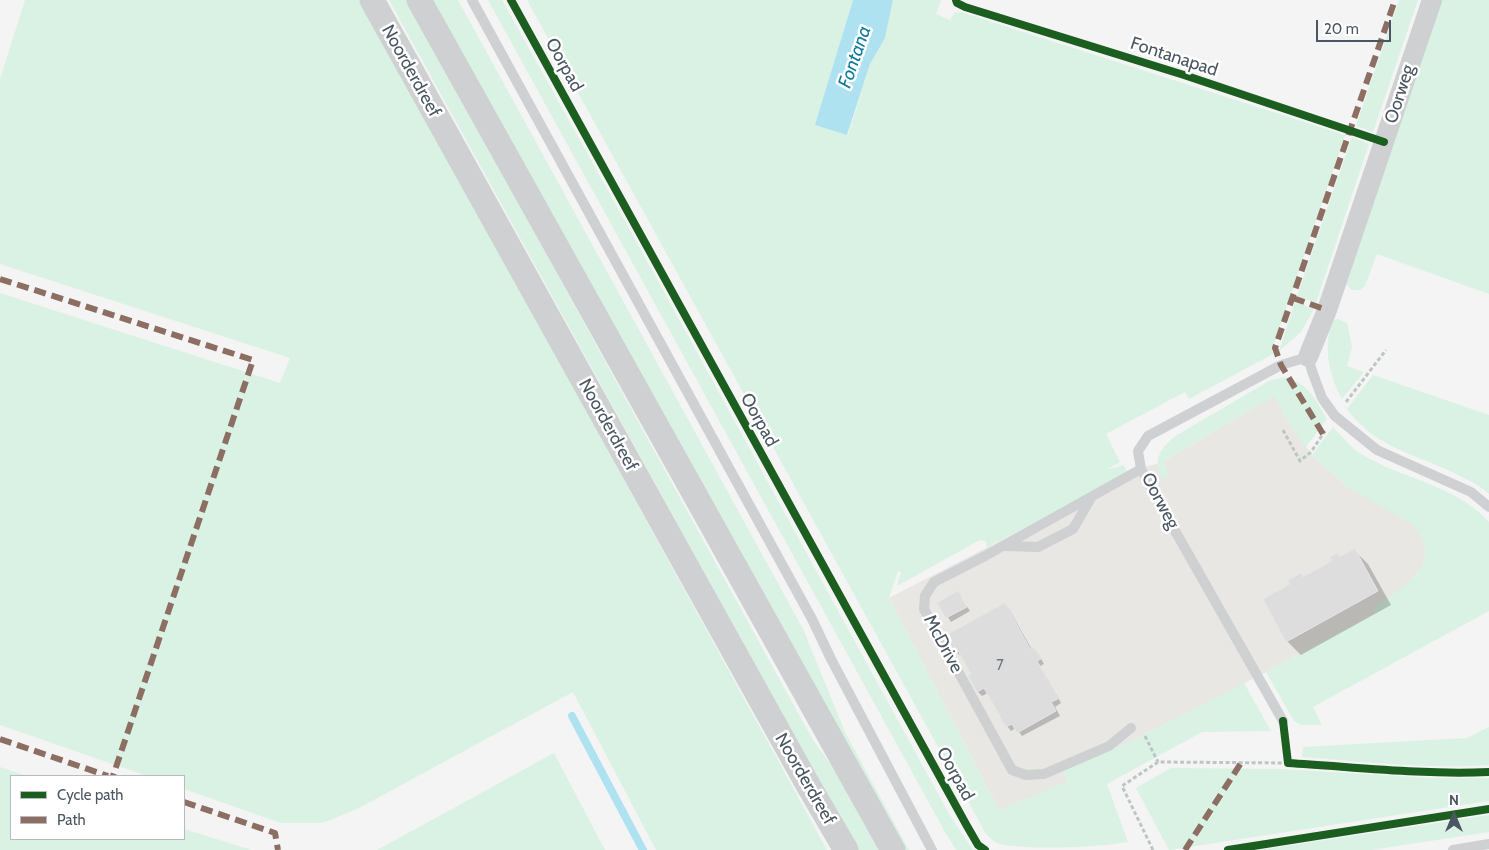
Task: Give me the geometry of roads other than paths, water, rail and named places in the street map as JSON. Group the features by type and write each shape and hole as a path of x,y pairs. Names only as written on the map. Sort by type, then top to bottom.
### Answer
{"street":[{"name":"Noorderdreef","path":"372,0 808,786 846,850"},
{"path":"419,0 893,850"},
{"name":"Oorweg","path":"1308,357 1327,310 1432,0"}],"lane":[{"path":"472,0 812,619 835,668 932,850"},
{"path":"1308,357 1322,398 1335,416 1377,450 1471,492 1489,507"},
{"name":"Oorweg","path":"1283,721 1157,499 1142,469 1138,451 1148,436 1282,365 1308,357"},
{"name":"McDrive","path":"1131,728 1109,746 1044,774 1026,775 1012,770 924,609 925,596 934,582 1004,546 1142,469"},
{"path":"1004,546 1038,547 1073,530 1091,497"},
{"path":"1453,850 1489,844"}],"water":[{"name":"Fontana","path":"853,0 893,0 885,38 870,64 847,135 815,125"}],"waterway":[{"path":"572,716 643,850"}]}
